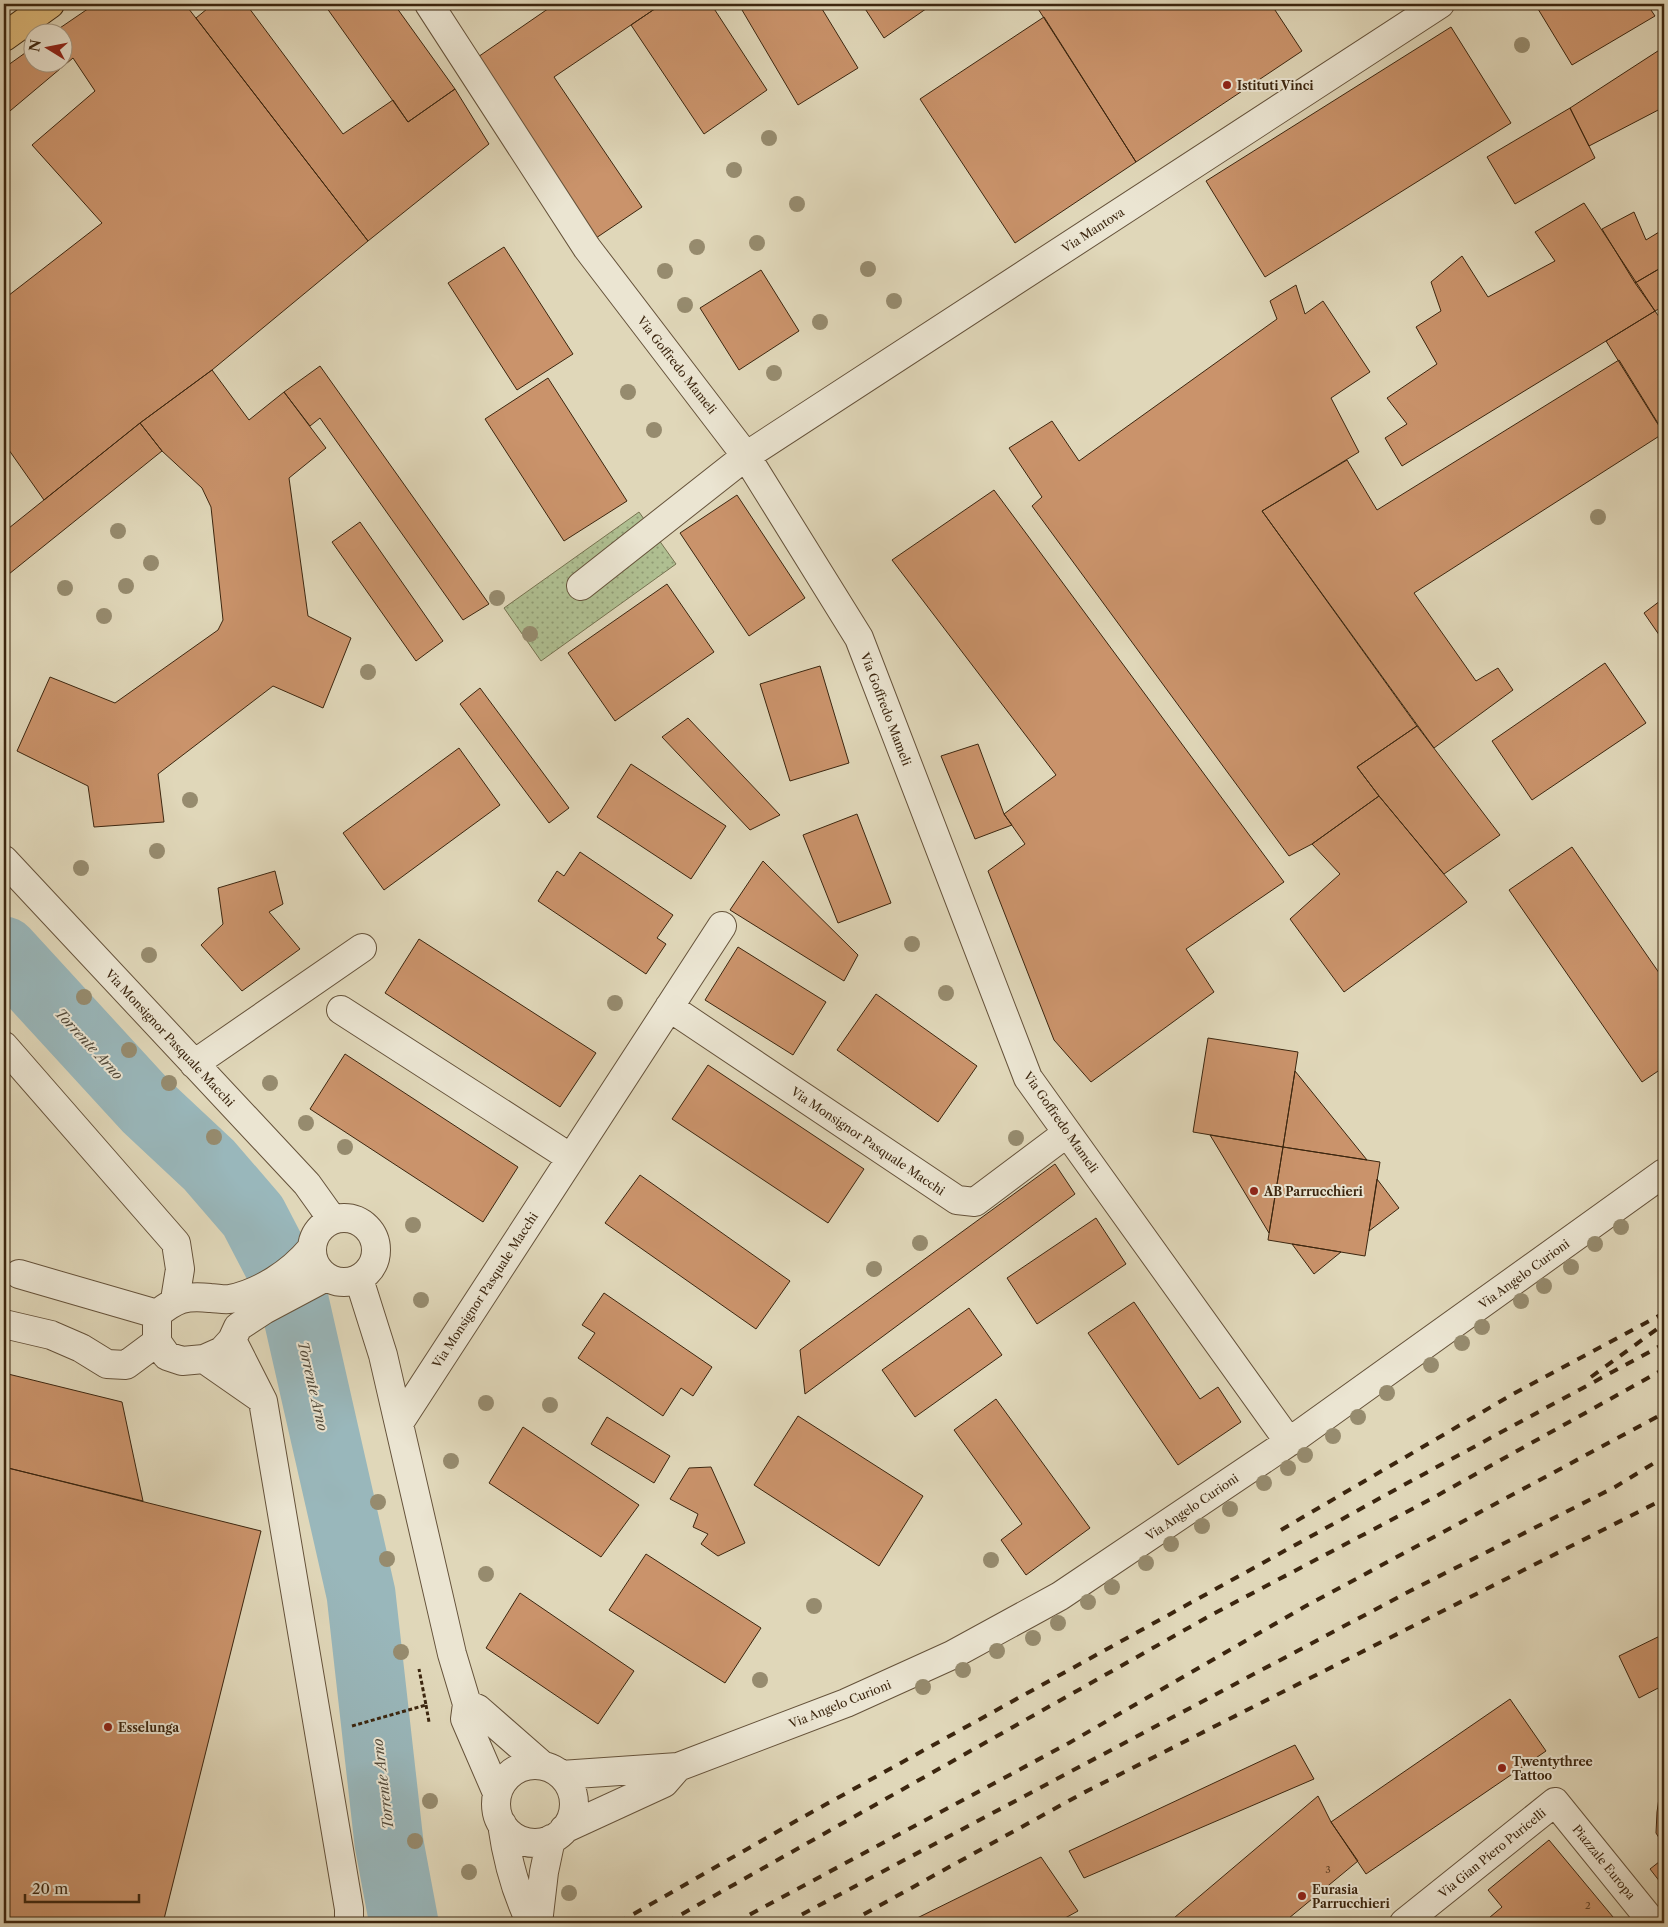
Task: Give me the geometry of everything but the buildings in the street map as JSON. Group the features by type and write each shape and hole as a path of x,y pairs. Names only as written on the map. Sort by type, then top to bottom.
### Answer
{"main road":[{"path":"4,37 50,4"}],"street":[{"name":"Via Mantova","path":"581,586 746,456 1440,4"},
{"name":"Via Goffredo Mameli","path":"433,10 587,248 746,456 859,638 1028,1078 1289,1442"},
{"name":"Via Monsignor Pasquale Macchi","path":"4,860 307,1184 332,1219"},
{"name":"Via Monsignor Pasquale Macchi","path":"399,1423 722,926"},
{"path":"194,1064 362,948"},
{"name":"Via Monsignor Pasquale Macchi","path":"669,1007 957,1200 975,1202 1068,1133"},
{"path":"341,1010 571,1158"},
{"path":"4,1046 176,1243 180,1269 166,1307 157,1342 126,1365 107,1364 81,1348 51,1335 4,1324"},
{"name":"Via Angelo Curioni","path":"552,1770 678,1767 846,1703 952,1655 1060,1596 1289,1442 1664,1173"},
{"path":"348,1217 364,1223 374,1236 376,1252 371,1268 359,1279 346,1283 333,1281 311,1269 314,1236 321,1226 332,1219 348,1217"},
{"path":"157,1342 167,1356 182,1361 204,1359 222,1351 232,1340 238,1327 260,1300 311,1269"},
{"path":"19,1274 166,1307 199,1297 228,1300 260,1300"},
{"path":"359,1279 383,1355 452,1654 467,1704 465,1719 497,1794"},
{"path":"232,1340 263,1401 337,1835 349,1910 349,1923"},
{"path":"204,1359 263,1401"},
{"path":"467,1704 478,1709 527,1754 552,1770 573,1796 571,1819 558,1834 544,1872 538,1923"},
{"name":"Via Angelo Curioni","path":"558,1834 664,1783 678,1767"},
{"path":"531,1923 521,1903 508,1866 502,1824 496,1809 497,1794 502,1782 519,1768 552,1770"},
{"name":"Via Gian Piero Puricelli","path":"1404,1923 1555,1802"},
{"name":"Piazzale Europa","path":"1555,1802 1652,1923"},
{"path":"502,1824 511,1834 524,1841 538,1842 558,1834"}],"path":[{"path":"347,1728 399,1713"}],"green space":[{"path":"639,512 676,564 541,661 504,608"}],"waterway":[{"name":"Torrente Arno","path":"4,951 147,1107 209,1165 253,1216 292,1291 361,1594 389,1843 404,1923"}],"railway":[{"path":"1281,1530 1513,1394 1664,1313"},
{"path":"1591,1377 1664,1324"},
{"path":"618,1923 803,1817 1411,1481 1664,1344"},
{"path":"666,1923 1213,1614 1431,1499 1664,1369"},
{"path":"734,1923 1069,1743 1304,1607 1664,1413"},
{"path":"786,1923 1410,1591 1615,1487 1664,1457"},
{"path":"848,1923 1083,1793 1664,1499"}],"place":[{"name":"Istituti Vinci","path":"1227,85"},
{"name":"AB Parrucchieri","path":"1254,1191"},
{"name":"Esselunga","path":"108,1727"},
{"name":"Twentythree Tattoo","path":"1502,1768"},
{"name":"Eurasia Parrucchieri","path":"1302,1896"}]}
